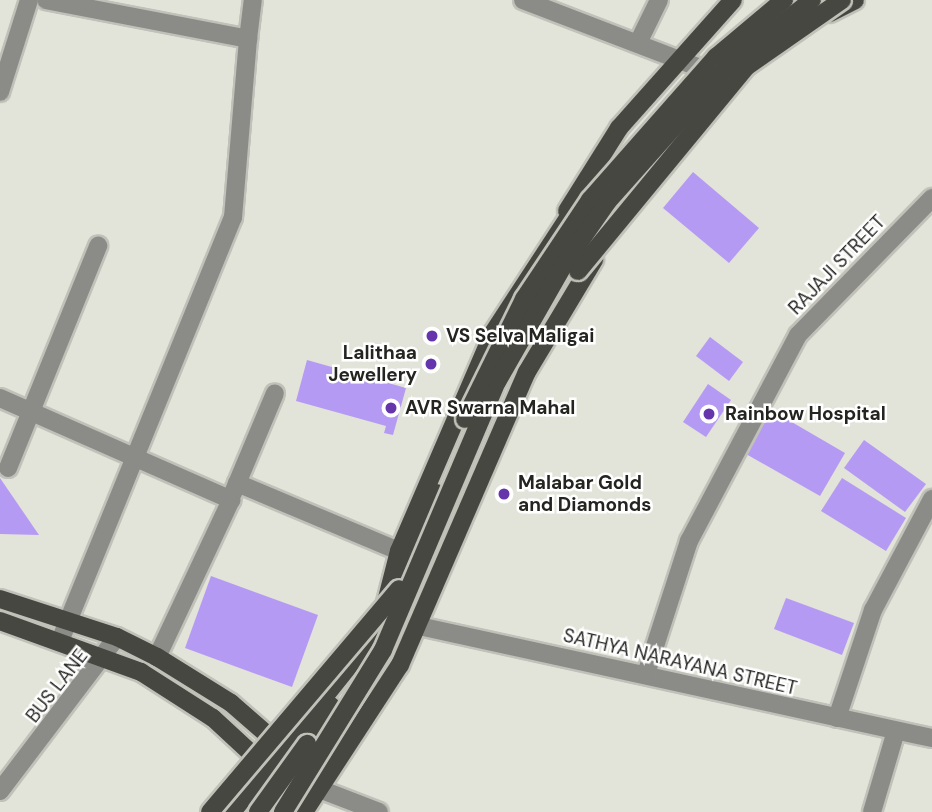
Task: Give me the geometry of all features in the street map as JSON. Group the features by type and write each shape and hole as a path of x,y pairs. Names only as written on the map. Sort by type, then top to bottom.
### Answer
{"main road":[{"path":"560,228 576,189 675,58 733,0"},
{"path":"232,812 285,750 368,642 382,618 399,551 493,333 560,228 579,201 712,48 768,0"},
{"path":"258,812 371,648 399,589 465,419 524,299 590,200 716,57 784,0"},
{"path":"283,812 383,650 497,382 565,263 608,201 724,71 812,0"},
{"path":"0,621 61,638 108,655 213,718 269,770 303,812 322,790 379,705 419,626 510,408 568,297 578,271 746,68 842,0"},
{"path":"568,297 741,84 805,28 855,0"},
{"path":"210,812 399,589"},
{"path":"0,598 117,637 157,657 231,703 285,750 322,790"}],"street":[{"path":"0,92 3,71 29,0"},
{"path":"46,0 248,39"},
{"path":"61,638 71,620 134,457 233,218 253,0"},
{"path":"638,43 659,0"},
{"path":"526,1 741,84"},
{"name":"RAJAJI STREET","path":"646,674 689,541 798,335 932,198"},
{"path":"8,468 98,246"},
{"path":"157,657 231,500 275,393"},
{"path":"0,398 231,500"},
{"path":"237,483 399,551"},
{"path":"837,718 873,610 932,499"},
{"name":"SATHYA NARAYANA STREET","path":"419,626 932,738"},
{"name":"BUS LANE","path":"0,791 108,655 117,637"},
{"path":"872,812 896,731"},
{"path":"322,790 379,812"}],"building":[{"path":"693,172 759,228 729,263 663,208"},
{"path":"710,337 743,362 729,381 696,356"},
{"path":"307,360 406,388 393,435 384,433 386,426 296,401"},
{"path":"708,384 731,400 706,437 683,422"},
{"path":"771,410 845,453 820,496 746,454"},
{"path":"864,440 926,484 905,512 844,468"},
{"path":"0,478 39,535 0,534"},
{"path":"842,478 906,518 886,551 821,511"},
{"path":"211,576 318,615 292,687 185,648"},
{"path":"786,598 854,623 842,655 774,629"}],"place":[{"name":"VS Selva Maligai","path":"432,336"},
{"name":"Lalithaa Jewellery","path":"431,364"},
{"name":"AVR Swarna Mahal","path":"391,408"},
{"name":"Rainbow Hospital","path":"709,414"},
{"name":"Malabar Gold and Diamonds","path":"504,494"}]}
